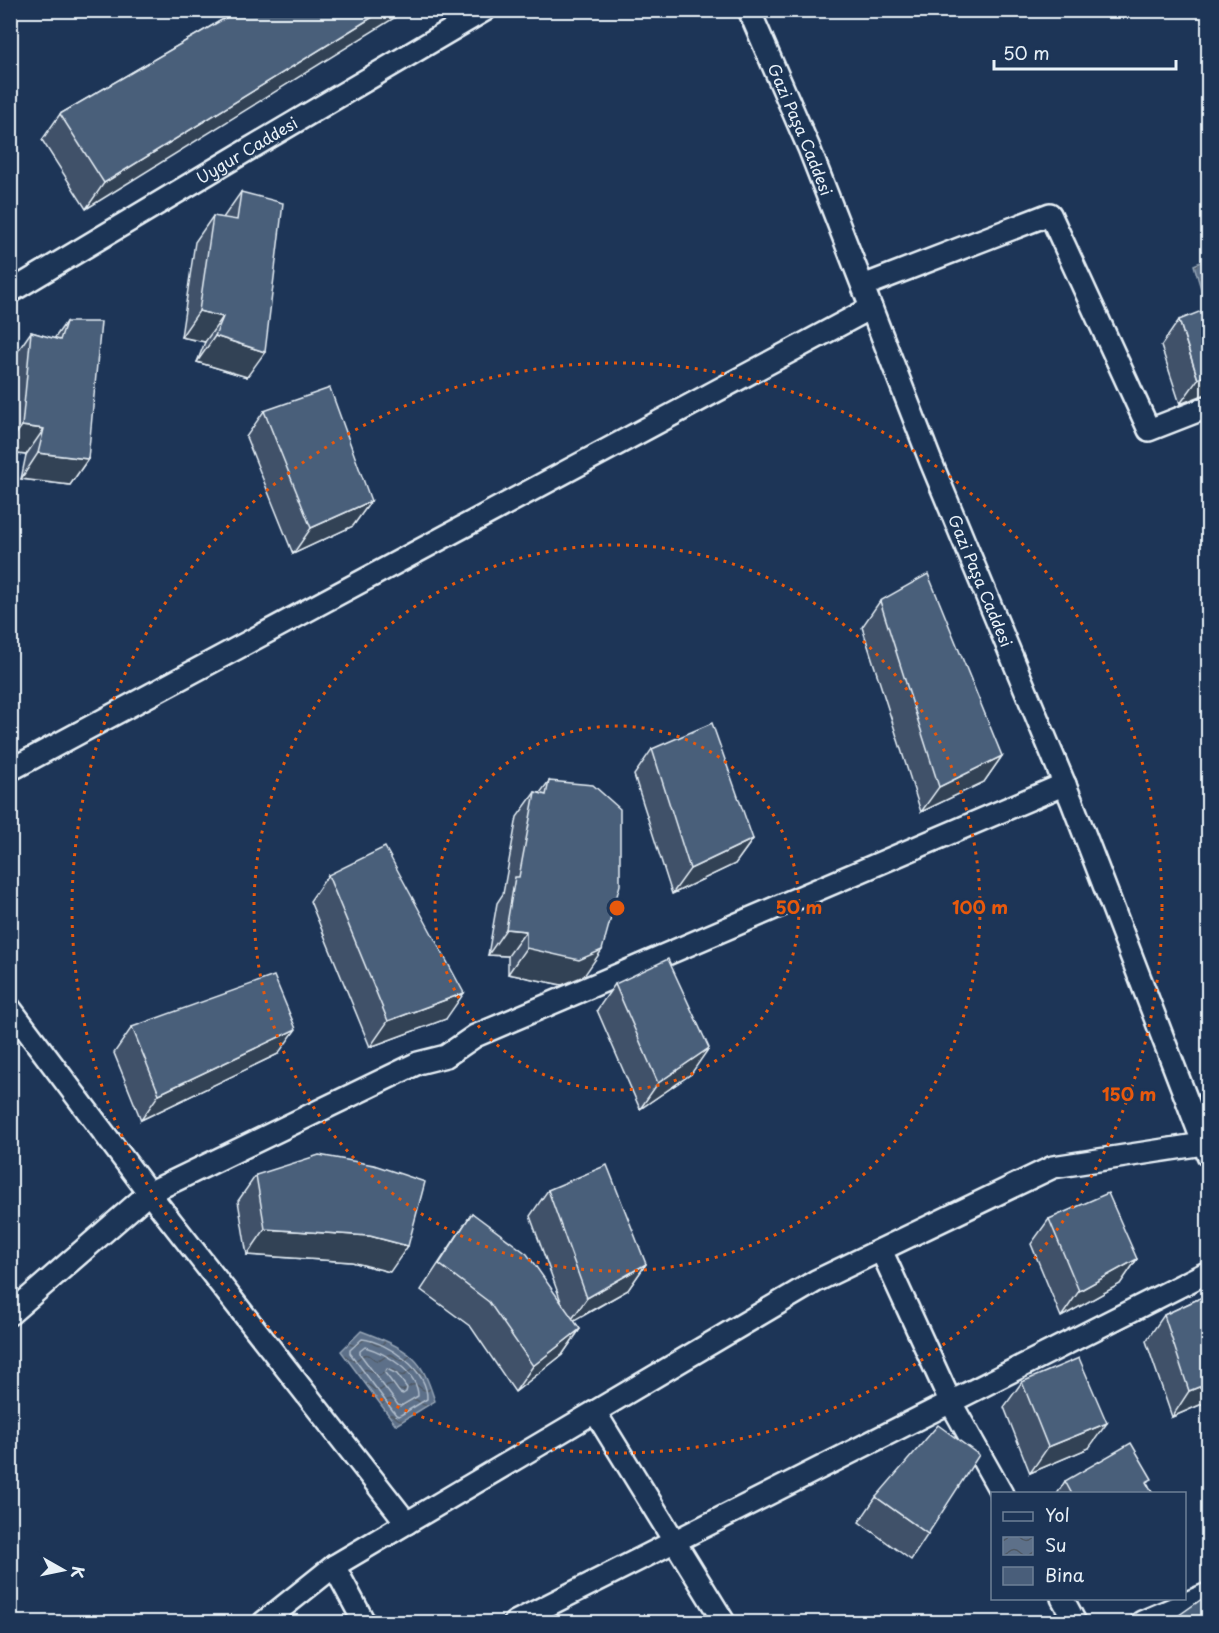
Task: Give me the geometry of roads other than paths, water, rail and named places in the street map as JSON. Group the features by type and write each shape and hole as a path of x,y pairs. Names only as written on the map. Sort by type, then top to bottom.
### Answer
{"street":[{"name":"Uygur Caddesi","path":"10,292 485,10"},
{"name":"Gazi Paşa Caddesi","path":"749,10 809,148 931,462 1065,784 1206,1149"},
{"path":"863,286 1050,214 1149,430 1209,406"},
{"path":"10,770 871,308"},
{"path":"10,1314 149,1193 418,1063 446,1056 475,1036 1065,784"},
{"path":"10,1008 149,1193 407,1523"},
{"path":"264,1623 334,1566 816,1281 1053,1167 1206,1149"},
{"path":"881,1250 951,1402 1001,1492"},
{"path":"514,1623 1209,1272"},
{"path":"595,1412 724,1623"},
{"path":"334,1566 364,1623"},
{"path":"1142,1623 1209,1594"},
{"path":"1063,1600 1075,1623"}],"water":[{"path":"1208,259 1208,290 1202,292 1194,265"},
{"path":"361,1331 395,1346 413,1358 424,1372 435,1401 396,1425 341,1351"}]}
